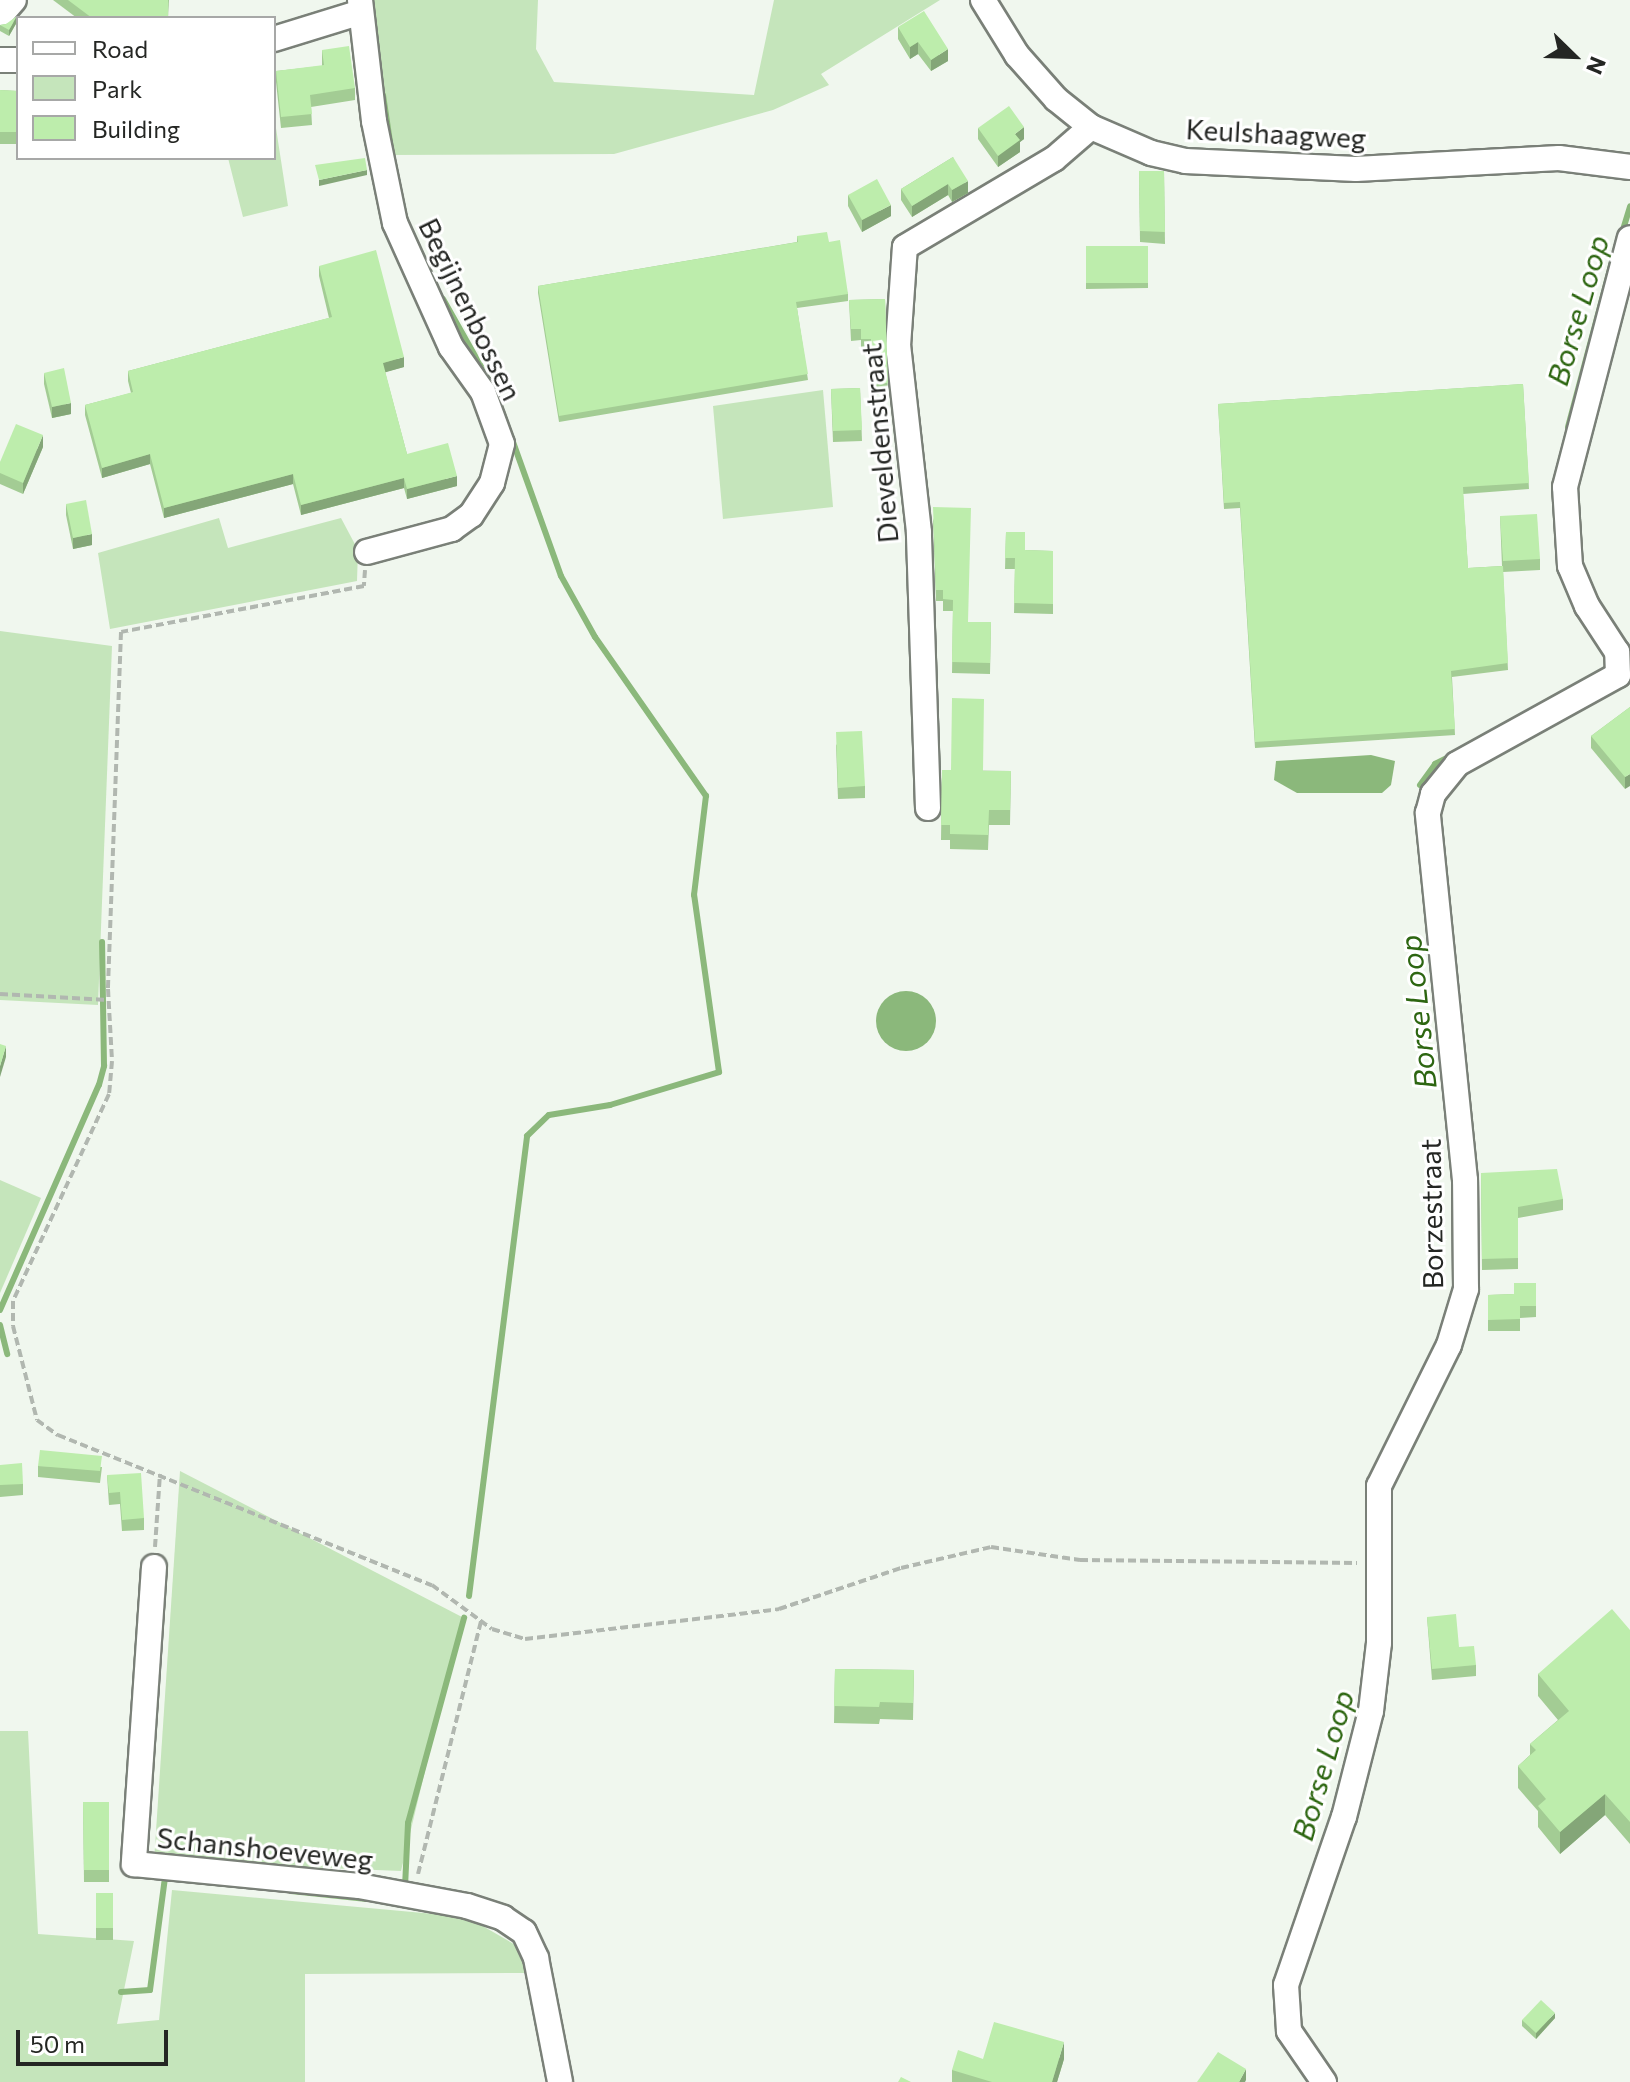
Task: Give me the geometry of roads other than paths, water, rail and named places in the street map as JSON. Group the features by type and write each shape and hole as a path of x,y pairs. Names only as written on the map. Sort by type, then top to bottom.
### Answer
{"street":[{"path":"0,16 14,0"},
{"name":"Keulshaagweg","path":"983,0 1034,77 1091,127 1151,153 1185,161 1356,169 1559,158 1630,167"},
{"name":"Begijnenbossen","path":"276,38 359,6 395,223 451,347 483,392 502,444 492,483 471,515 452,529 367,552"},
{"name":"Dieveldenstraat","path":"928,808 919,532 901,409 898,346 905,247 1054,159 1091,127"},
{"name":"Borzestraat","path":"1324,2082 1289,2031 1286,1985 1365,1741 1379,1643 1379,1486 1449,1345 1466,1289 1465,1180 1428,813 1433,794 1457,764 1618,675 1617,652 1587,606 1570,566 1565,487 1630,238"},
{"name":"Schanshoeveweg","path":"154,1567 134,1864 406,1895 476,1908 524,1932 536,1958 560,2082"}],"waterway":[{"path":"383,95 392,155"},
{"name":"Borse Loop","path":"1622,233 1630,206"},
{"name":"Borse Loop","path":"1568,427 1612,262"},
{"path":"443,299 492,386"},
{"path":"469,1596 527,1136 549,1115 610,1105 719,1072 694,895 706,796 595,637 561,576 502,411"},
{"name":"Borse Loop","path":"1420,785 1435,764 1453,755"},
{"path":"0,1310 99,1085 104,1066 102,942"},
{"path":"0,1325 7,1354"},
{"path":"405,1887 408,1823 464,1618"},
{"path":"121,1992 150,1990 165,1878 172,1879"},
{"path":"291,1891 367,1899"}]}
